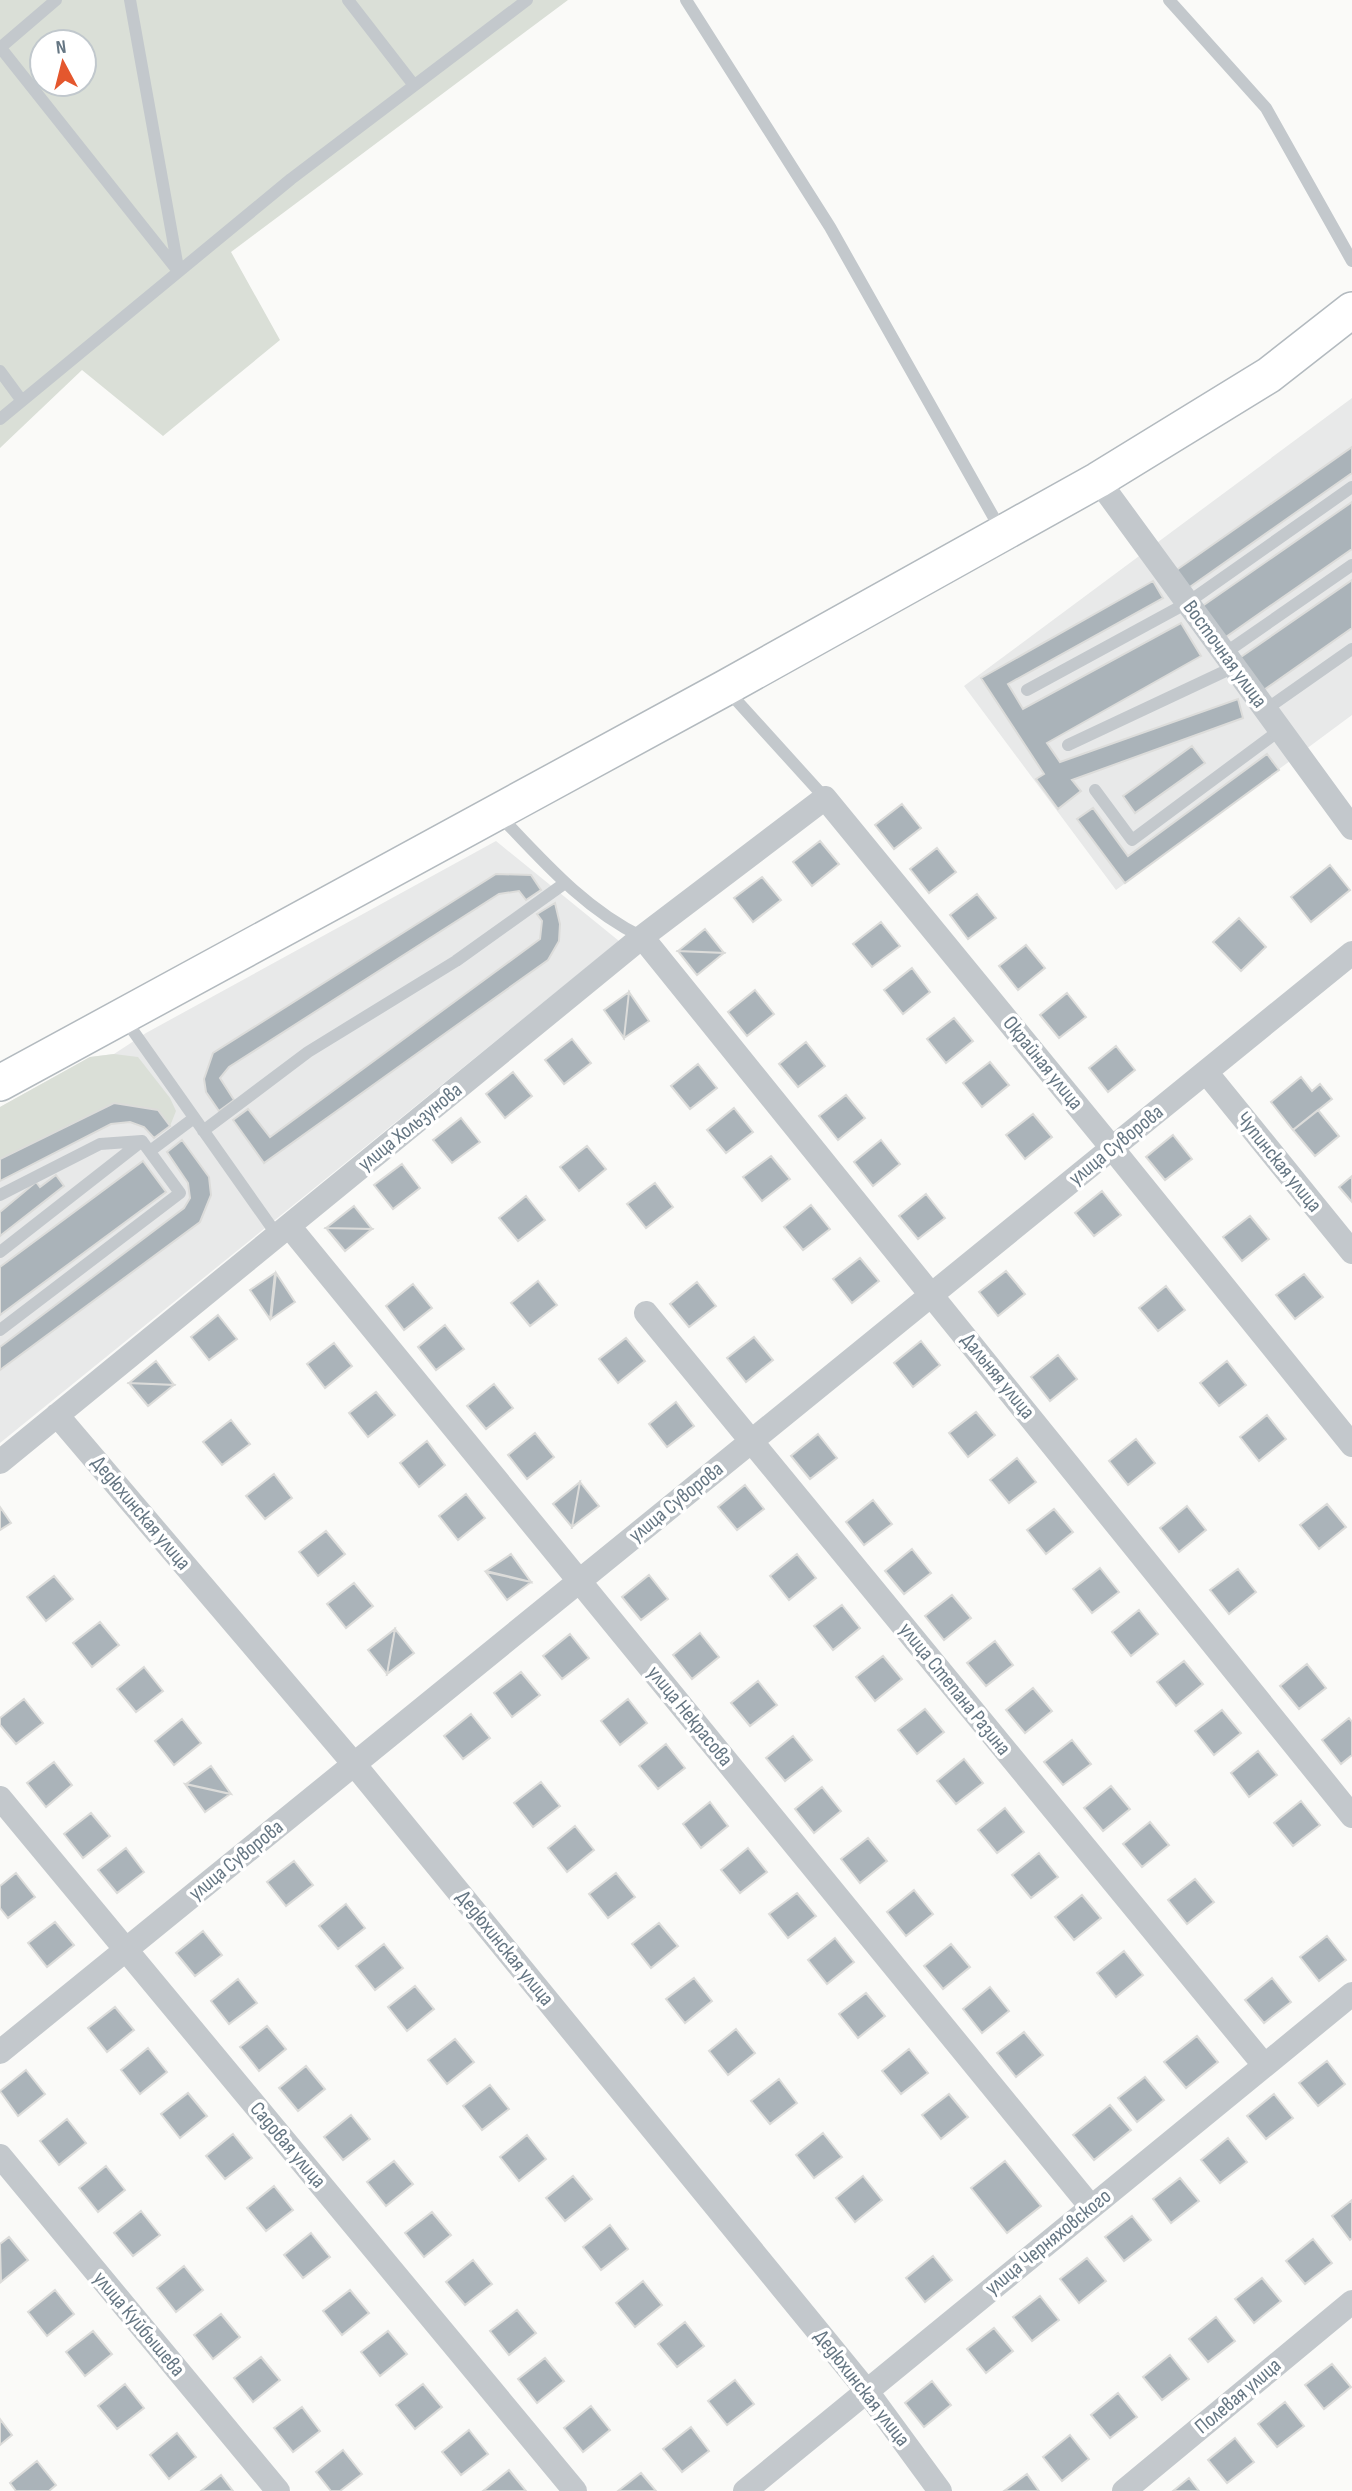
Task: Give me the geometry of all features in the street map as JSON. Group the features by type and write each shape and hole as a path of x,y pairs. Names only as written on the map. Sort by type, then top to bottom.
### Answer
{"main road":[{"path":"0,1083 725,688 1098,480 1269,374 1352,310"}],"street":[{"name":"Восточная улица","path":"1098,480 1352,828"},
{"name":"улица Хользунова","path":"0,1462 642,937 825,798"},
{"name":"Окрайная улица","path":"825,798 1352,1445"},
{"name":"Дальняя улица","path":"642,937 1352,1816"},
{"name":"улица Суворова","path":"0,2052 1352,953"},
{"name":"Чупинская улица","path":"1206,1072 1352,1252"},
{"name":"улица Некрасова","path":"283,1230 579,1581 1091,2207"},
{"name":"улица Степана Разина","path":"646,1313 1264,2066"},
{"name":"Дедюхинская улица","path":"57,1415 354,1764 866,2390 940,2491"},
{"name":"Садовая улица","path":"0,1798 575,2491"},
{"name":"улица Черняховского","path":"745,2491 1352,1994"},
{"name":"улица Куйбышева","path":"0,2156 278,2491"},
{"name":"Полевая улица","path":"1124,2491 1352,2302"}],"lane":[{"path":"56,0 0,47 178,271"},
{"path":"130,0 178,271"},
{"path":"348,0 413,84"},
{"path":"0,419 291,179 526,0"},
{"path":"686,0 830,227 1002,533"},
{"path":"1169,0 1266,108 1352,261"},
{"path":"0,371 22,401"},
{"path":"1027,690 1187,603 1352,487"},
{"path":"1068,745 1230,660 1352,565"},
{"path":"1265,710 1352,649"},
{"name":"Окрайная улица","path":"725,688 825,798"},
{"path":"1095,790 1132,840 1280,730"},
{"path":"495,811 565,883 615,924 642,937"},
{"path":"203,1131 308,1052 456,961 565,883"},
{"path":"122,1015 203,1131 283,1230"},
{"path":"0,1252 146,1146 194,1118"},
{"path":"0,1195 100,1143 146,1146"},
{"path":"0,1330 180,1193 146,1146"}],"shaded area":[{"path":"0,0 568,0 231,252 280,340 163,436 82,370 0,448"},
{"path":"1352,398 1352,715 1116,890 964,686"},
{"path":"496,841 619,941 0,1443 0,1107 90,1057 114,1054 146,1033"},
{"path":"114,1054 138,1057 170,1098 176,1111 170,1126 158,1110 114,1103 0,1159 0,1107 90,1057"}],"building":[{"path":"1352,447 1352,473 1187,589 1175,571"},
{"path":"1352,502 1352,549 1223,639 1201,607"},
{"path":"1352,580 1352,628 1261,692 1238,659"},
{"path":"1153,581 1163,598 1008,684 1023,709 1181,623 1201,656 1047,743 1060,762 1238,699 1243,718 1072,780 1081,791 1058,809 1036,779 1044,774 981,678"},
{"path":"1192,746 1205,763 1135,813 1123,796"},
{"path":"1267,754 1279,770 1125,883 1077,819 1093,808 1128,856"},
{"path":"902,804 921,828 894,849 875,825"},
{"path":"820,841 839,864 812,886 793,862"},
{"path":"937,848 956,872 929,893 910,869"},
{"path":"1330,865 1350,890 1311,922 1291,897"},
{"path":"496,874 531,875 541,890 526,900 519,891 499,894 229,1067 220,1078 234,1100 219,1111 206,1092 204,1079 213,1053"},
{"path":"762,877 781,900 753,922 734,898"},
{"path":"977,894 996,918 968,939 950,915"},
{"path":"555,903 560,924 559,941 548,960 264,1163 233,1120 248,1109 270,1137 540,939 542,921 537,914"},
{"path":"1239,918 1266,947 1241,971 1213,942"},
{"path":"881,922 900,946 872,967 853,944"},
{"path":"705,929 724,953 678,951"},
{"path":"1026,945 1045,968 1018,990 999,966"},
{"path":"678,951 724,953 697,975"},
{"path":"912,968 930,992 903,1014 884,990"},
{"path":"755,990 774,1014 747,1036 728,1012"},
{"path":"629,992 624,1038 604,1010"},
{"path":"629,992 649,1021 624,1038"},
{"path":"1067,993 1086,1017 1059,1038 1040,1015"},
{"path":"954,1018 973,1041 946,1063 927,1039"},
{"path":"572,1039 591,1063 564,1084 545,1060"},
{"path":"806,1042 825,1066 798,1087 779,1064"},
{"path":"1116,1046 1135,1070 1108,1092 1089,1068"},
{"path":"990,1062 1009,1085 982,1107 963,1083"},
{"path":"698,1064 717,1088 690,1109 671,1086"},
{"path":"513,1072 532,1096 505,1118 486,1094"},
{"path":"1301,1077 1312,1091 1320,1084 1332,1099 1293,1130 1271,1102"},
{"path":"846,1095 865,1118 838,1140 819,1116"},
{"path":"114,1103 158,1110 170,1126 154,1138 144,1127 130,1122 111,1124 0,1181 0,1159"},
{"path":"734,1108 753,1132 726,1153 707,1130"},
{"path":"1318,1110 1339,1136 1315,1156 1293,1130"},
{"path":"1033,1114 1052,1137 1025,1159 1006,1135"},
{"path":"461,1118 480,1142 452,1163 433,1140"},
{"path":"1173,1135 1192,1159 1165,1180 1146,1157"},
{"path":"182,1140 209,1177 211,1195 200,1222 0,1370 0,1347 184,1208 190,1198 188,1183 167,1152"},
{"path":"881,1140 900,1164 873,1186 854,1162"},
{"path":"587,1146 606,1169 579,1191 560,1167"},
{"path":"771,1156 790,1179 762,1201 743,1177"},
{"path":"143,1161 166,1192 0,1315 0,1267"},
{"path":"402,1164 420,1188 393,1209 374,1185"},
{"path":"56,1175 64,1186 0,1236 0,1212 36,1182 40,1187"},
{"path":"1352,1176 1352,1202 1339,1187"},
{"path":"655,1183 673,1207 646,1228 627,1204"},
{"path":"1102,1191 1121,1215 1094,1236 1075,1213"},
{"path":"926,1194 945,1218 918,1239 899,1216"},
{"path":"526,1196 545,1220 518,1241 499,1218"},
{"path":"811,1205 830,1229 803,1250 784,1227"},
{"path":"354,1206 372,1229 326,1228"},
{"path":"1250,1216 1269,1239 1242,1261 1223,1237"},
{"path":"326,1228 372,1229 345,1251"},
{"path":"860,1258 879,1281 852,1303 833,1279"},
{"path":"1006,1271 1025,1294 998,1316 979,1292"},
{"path":"275,1273 270,1319 250,1290"},
{"path":"276,1273 295,1302 271,1319"},
{"path":"1304,1274 1323,1297 1295,1319 1276,1295"},
{"path":"538,1281 557,1305 530,1326 511,1303"},
{"path":"697,1282 716,1306 689,1327 670,1304"},
{"path":"413,1284 432,1308 404,1330 386,1306"},
{"path":"1166,1286 1185,1310 1158,1331 1139,1308"},
{"path":"218,1315 237,1339 209,1360 191,1337"},
{"path":"445,1325 464,1349 436,1370 418,1347"},
{"path":"754,1337 773,1360 746,1382 727,1358"},
{"path":"626,1338 645,1361 618,1383 599,1359"},
{"path":"921,1341 940,1365 913,1387 894,1363"},
{"path":"334,1343 352,1366 325,1388 307,1364"},
{"path":"1058,1355 1077,1379 1050,1401 1031,1377"},
{"path":"156,1361 174,1385 129,1383"},
{"path":"1227,1361 1246,1385 1219,1406 1200,1383"},
{"path":"129,1383 174,1385 148,1406"},
{"path":"494,1384 513,1408 486,1429 467,1406"},
{"path":"376,1392 395,1415 368,1437 349,1413"},
{"path":"676,1402 694,1426 667,1447 649,1424"},
{"path":"976,1412 995,1435 968,1457 949,1433"},
{"path":"1267,1415 1286,1439 1259,1461 1240,1437"},
{"path":"231,1420 250,1444 222,1465 203,1442"},
{"path":"535,1433 554,1457 527,1479 508,1455"},
{"path":"818,1434 837,1458 810,1479 791,1456"},
{"path":"1136,1439 1155,1463 1128,1485 1109,1461"},
{"path":"427,1441 445,1465 419,1487 400,1463"},
{"path":"1017,1458 1036,1482 1009,1503 990,1480"},
{"path":"274,1474 292,1498 265,1519 246,1496"},
{"path":"580,1482 572,1527 553,1504"},
{"path":"580,1482 599,1506 572,1527"},
{"path":"745,1485 764,1509 737,1530 718,1507"},
{"path":"466,1494 485,1518 458,1540 439,1516"},
{"path":"873,1500 892,1524 864,1545 846,1522"},
{"path":"1327,1504 1346,1527 1319,1549 1300,1525"},
{"path":"1187,1506 1206,1530 1179,1552 1160,1528"},
{"path":"0,1507 11,1523 0,1530"},
{"path":"1054,1509 1073,1532 1046,1554 1027,1530"},
{"path":"326,1531 345,1554 318,1576 299,1552"},
{"path":"912,1549 931,1573 904,1594 885,1571"},
{"path":"511,1554 531,1582 486,1571"},
{"path":"797,1554 816,1578 789,1600 770,1576"},
{"path":"1100,1568 1119,1592 1092,1613 1073,1589"},
{"path":"1238,1569 1256,1592 1229,1614 1210,1590"},
{"path":"486,1572 531,1582 507,1600"},
{"path":"649,1575 668,1599 641,1620 622,1597"},
{"path":"54,1576 73,1599 46,1621 27,1597"},
{"path":"354,1583 373,1606 346,1628 327,1604"},
{"path":"952,1595 971,1618 944,1640 925,1616"},
{"path":"842,1605 860,1628 833,1650 814,1626"},
{"path":"1139,1610 1158,1634 1131,1656 1112,1632"},
{"path":"100,1622 119,1645 92,1667 73,1643"},
{"path":"395,1629 414,1653 387,1674"},
{"path":"395,1629 387,1674 368,1650"},
{"path":"700,1633 719,1657 692,1679 673,1655"},
{"path":"570,1634 589,1658 562,1679 543,1656"},
{"path":"995,1641 1013,1665 986,1686 967,1663"},
{"path":"883,1656 902,1679 875,1701 856,1677"},
{"path":"1184,1661 1203,1684 1176,1706 1157,1682"},
{"path":"1307,1664 1326,1688 1299,1709 1280,1686"},
{"path":"144,1667 163,1691 136,1712 117,1689"},
{"path":"521,1672 540,1695 512,1717 494,1693"},
{"path":"758,1681 777,1705 750,1726 731,1703"},
{"path":"1033,1688 1052,1711 1025,1733 1006,1710"},
{"path":"24,1699 43,1723 16,1744 0,1725 0,1718"},
{"path":"628,1699 647,1723 620,1745 601,1721"},
{"path":"925,1709 944,1732 917,1754 898,1730"},
{"path":"1222,1710 1241,1733 1214,1755 1195,1731"},
{"path":"471,1714 490,1738 463,1759 444,1736"},
{"path":"1349,1718 1352,1722 1352,1755 1341,1764 1322,1740"},
{"path":"182,1719 201,1743 174,1765 155,1741"},
{"path":"793,1736 812,1760 785,1781 766,1758"},
{"path":"1072,1740 1091,1764 1063,1785 1044,1762"},
{"path":"666,1744 685,1768 658,1789 639,1766"},
{"path":"1258,1751 1277,1775 1249,1797 1231,1773"},
{"path":"964,1759 983,1783 956,1804 937,1781"},
{"path":"54,1762 72,1785 46,1807 27,1783"},
{"path":"211,1766 231,1794 186,1784"},
{"path":"541,1782 560,1806 533,1827 514,1803"},
{"path":"185,1784 230,1794 205,1812"},
{"path":"1111,1786 1130,1809 1103,1831 1084,1808"},
{"path":"822,1787 841,1811 814,1833 795,1809"},
{"path":"1301,1801 1320,1825 1293,1846 1274,1823"},
{"path":"710,1802 728,1826 701,1848 683,1824"},
{"path":"1005,1808 1024,1832 997,1853 978,1830"},
{"path":"91,1813 110,1836 83,1858 64,1834"},
{"path":"1150,1822 1169,1845 1142,1867 1123,1844"},
{"path":"575,1826 594,1850 567,1872 548,1848"},
{"path":"868,1838 887,1861 860,1883 841,1859"},
{"path":"126,1848 144,1872 117,1893 98,1870"},
{"path":"748,1848 767,1872 740,1893 721,1870"},
{"path":"1039,1853 1058,1877 1031,1898 1012,1875"},
{"path":"294,1861 313,1885 286,1906 267,1882"},
{"path":"16,1873 35,1897 8,1918 0,1908 0,1886"},
{"path":"616,1873 635,1897 608,1918 589,1894"},
{"path":"1195,1879 1214,1902 1187,1924 1168,1900"},
{"path":"914,1890 933,1914 906,1936 887,1912"},
{"path":"797,1893 816,1916 788,1938 769,1914"},
{"path":"1082,1895 1101,1918 1074,1940 1055,1917"},
{"path":"346,1904 365,1928 338,1949 319,1926"},
{"path":"55,1922 74,1945 47,1967 28,1943"},
{"path":"659,1923 678,1946 651,1968 632,1944"},
{"path":"203,1931 222,1955 195,1976 176,1953"},
{"path":"1327,1936 1346,1960 1319,1981 1300,1957"},
{"path":"835,1938 854,1962 827,1984 808,1960"},
{"path":"384,1944 403,1968 375,1990 356,1966"},
{"path":"951,1944 970,1967 943,1989 924,1966"},
{"path":"1124,1951 1143,1975 1116,1997 1097,1973"},
{"path":"694,1978 712,2001 685,2023 666,1999"},
{"path":"1272,1978 1291,2002 1264,2023 1245,2000"},
{"path":"238,1979 257,2003 229,2024 211,2001"},
{"path":"415,1986 434,2009 407,2031 388,2007"},
{"path":"990,1987 1009,2011 982,2033 963,2009"},
{"path":"866,1993 885,2016 858,2038 839,2014"},
{"path":"115,2007 134,2030 107,2052 88,2028"},
{"path":"267,2026 286,2049 259,2071 240,2047"},
{"path":"736,2029 755,2053 728,2075 709,2051"},
{"path":"1024,2032 1043,2055 1016,2077 997,2053"},
{"path":"1197,2036 1218,2062 1186,2088 1164,2062"},
{"path":"455,2039 474,2062 447,2084 428,2060"},
{"path":"148,2048 167,2072 140,2094 121,2070"},
{"path":"909,2049 928,2073 901,2094 882,2071"},
{"path":"1327,2061 1345,2084 1318,2106 1299,2083"},
{"path":"306,2066 325,2089 298,2111 279,2088"},
{"path":"26,2070 45,2094 18,2116 0,2091"},
{"path":"1145,2077 1164,2100 1137,2122 1118,2098"},
{"path":"779,2079 797,2103 770,2124 751,2101"},
{"path":"490,2085 509,2109 482,2130 463,2106"},
{"path":"188,2093 207,2116 180,2138 161,2114"},
{"path":"949,2094 968,2117 941,2139 922,2115"},
{"path":"1274,2094 1293,2118 1266,2139 1247,2116"},
{"path":"1110,2105 1131,2130 1094,2160 1073,2135"},
{"path":"351,2115 370,2139 343,2160 324,2137"},
{"path":"67,2119 86,2143 59,2165 40,2141"},
{"path":"823,2133 842,2157 814,2178 796,2155"},
{"path":"233,2134 252,2158 225,2179 206,2156"},
{"path":"527,2135 546,2159 519,2181 500,2157"},
{"path":"1228,2138 1247,2162 1220,2183 1201,2160"},
{"path":"394,2161 413,2184 386,2206 367,2182"},
{"path":"1005,2161 1041,2206 1007,2233 971,2188"},
{"path":"106,2166 125,2190 98,2212 79,2188"},
{"path":"573,2176 592,2199 565,2221 546,2198"},
{"path":"863,2176 882,2200 855,2222 836,2198"},
{"path":"1180,2178 1199,2201 1171,2223 1153,2199"},
{"path":"274,2186 293,2210 266,2231 247,2208"},
{"path":"1352,2200 1352,2238 1350,2240 1332,2216"},
{"path":"141,2211 160,2235 133,2256 114,2233"},
{"path":"432,2212 451,2235 424,2257 405,2233"},
{"path":"1132,2216 1151,2240 1124,2261 1105,2237"},
{"path":"610,2225 628,2249 601,2270 583,2247"},
{"path":"311,2233 330,2257 303,2278 284,2255"},
{"path":"9,2237 28,2260 1,2282 0,2244"},
{"path":"1313,2239 1332,2263 1305,2284 1286,2261"},
{"path":"933,2256 952,2280 925,2302 906,2278"},
{"path":"1087,2258 1106,2281 1079,2303 1060,2279"},
{"path":"473,2260 492,2284 465,2305 446,2282"},
{"path":"184,2266 203,2290 176,2312 157,2288"},
{"path":"1262,2278 1281,2301 1254,2323 1235,2299"},
{"path":"643,2281 662,2305 635,2327 616,2303"},
{"path":"55,2290 74,2314 47,2336 28,2312"},
{"path":"350,2290 369,2313 342,2335 323,2311"},
{"path":"1040,2296 1059,2320 1032,2341 1013,2317"},
{"path":"517,2310 536,2333 509,2355 490,2331"},
{"path":"221,2314 240,2337 213,2359 194,2335"},
{"path":"1216,2317 1235,2341 1208,2362 1189,2339"},
{"path":"685,2322 704,2346 677,2367 658,2344"},
{"path":"994,2328 1013,2351 986,2373 967,2349"},
{"path":"93,2331 112,2354 85,2376 66,2352"},
{"path":"388,2331 407,2354 380,2376 361,2352"},
{"path":"1170,2355 1189,2379 1162,2400 1143,2377"},
{"path":"261,2357 280,2380 253,2402 234,2378"},
{"path":"545,2358 564,2381 537,2403 518,2379"},
{"path":"1332,2364 1351,2387 1324,2409 1305,2385"},
{"path":"735,2380 754,2404 727,2425 708,2401"},
{"path":"932,2381 951,2405 924,2427 905,2403"},
{"path":"125,2384 144,2408 117,2429 98,2406"},
{"path":"423,2384 442,2407 415,2429 396,2405"},
{"path":"1118,2393 1137,2417 1110,2438 1091,2415"},
{"path":"1285,2402 1304,2426 1277,2447 1258,2424"},
{"path":"591,2406 610,2430 583,2452 564,2428"},
{"path":"302,2407 320,2431 293,2452 274,2428"},
{"path":"0,2419 12,2435 0,2445"},
{"path":"691,2427 709,2451 682,2472 663,2449"},
{"path":"469,2430 488,2454 461,2475 442,2452"},
{"path":"177,2433 196,2457 169,2479 150,2455"},
{"path":"1070,2435 1089,2459 1062,2481 1043,2457"},
{"path":"1235,2438 1254,2462 1227,2483 1208,2460"},
{"path":"343,2450 362,2474 340,2491 331,2491 316,2472"},
{"path":"37,2461 56,2485 49,2491 16,2491 10,2483"},
{"path":"509,2470 526,2491 483,2491"},
{"path":"641,2473 656,2491 618,2491"},
{"path":"1027,2474 1039,2491 1004,2491"},
{"path":"221,2475 233,2491 201,2491"},
{"path":"1189,2478 1199,2491 1173,2491"}]}
